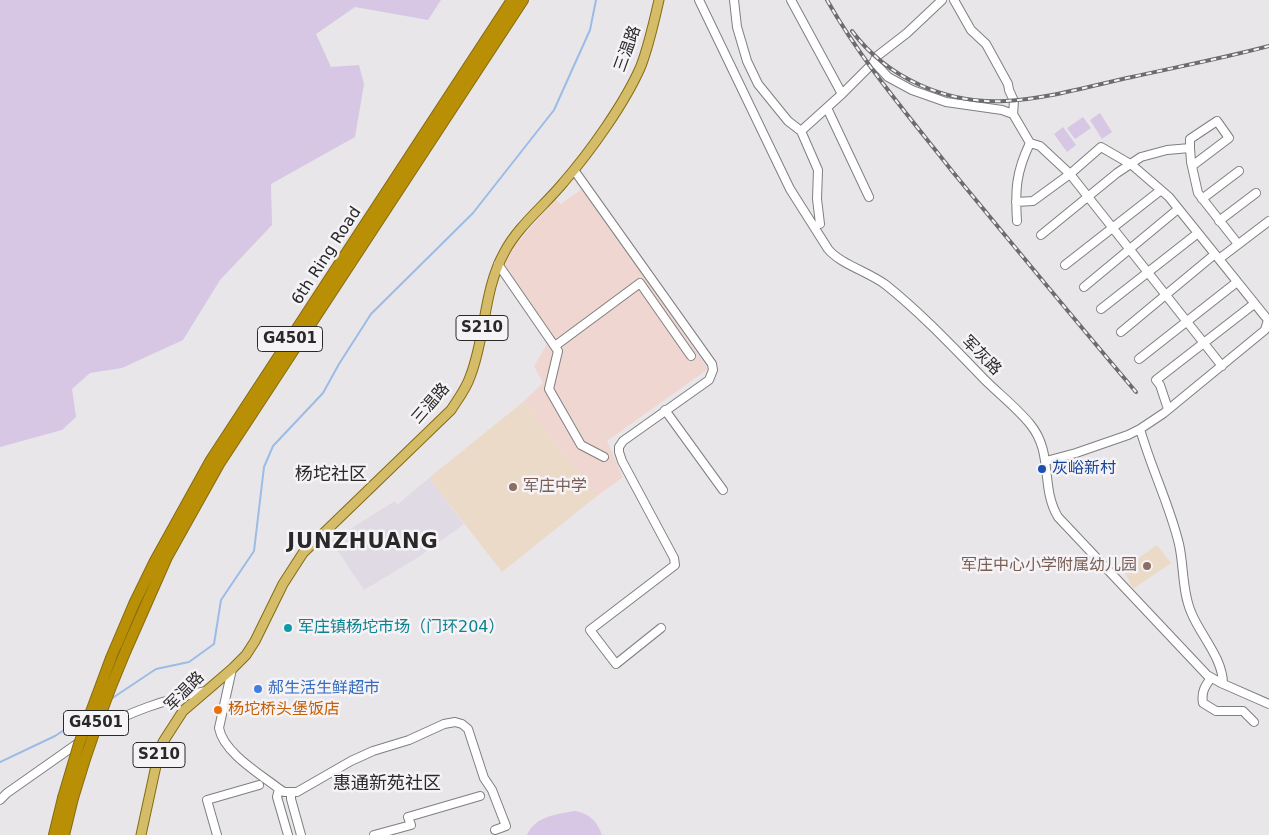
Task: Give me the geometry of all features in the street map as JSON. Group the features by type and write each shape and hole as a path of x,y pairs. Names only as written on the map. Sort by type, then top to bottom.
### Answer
{"highway":[{"name":"G4501","path":"495,36 512,0"},
{"name":"G4501","path":"495,36 524,0"},
{"name":"6th Ring Road","path":"68,798 106,696 167,557 219,464 495,36"},
{"name":"6th Ring Road","path":"68,798 85,727 111,658 155,561 211,460 495,36"},
{"name":"G4501","path":"54,835 68,798"},
{"name":"G4501","path":"64,835 68,798"}],"main road":[{"name":"三温路","path":"255,641 283,584 303,553 451,410 462,393 470,377 498,264 516,236 574,170 609,121 637,74 648,44 660,0"},
{"name":"军温路","path":"141,835 157,761 163,742 171,727 183,711 246,655 255,641"}],"street":[{"name":"军灰路","path":"699,0 790,188 828,249 834,256 879,280 948,342 1030,424 1041,440 1046,461 1050,501 1058,517 1212,678 1269,704"},
{"path":"734,0 737,27 747,62 758,84 788,121 801,131 818,170 817,199 820,224"},
{"path":"791,0 842,94"},
{"path":"801,131 842,94 874,62 876,57 907,33 942,0"},
{"path":"954,0 971,30 986,44 1008,84 1008,90 1014,101 1013,114 1030,143 1040,146 1070,174 1222,366"},
{"path":"874,62 888,77 912,90 946,102 1002,110 1013,114"},
{"path":"827,108 869,197"},
{"path":"1192,166 1229,138 1216,121 1190,140 1192,166 1198,193 1238,244"},
{"path":"1017,222 1016,190 1021,163 1030,143"},
{"path":"1016,202 1034,201 1070,174 1101,147 1130,164 1161,190 1268,320 1265,330 1168,409 1140,429 1076,453 1046,461"},
{"path":"1041,235 1088,196 1141,157 1167,150 1190,148"},
{"path":"574,170 712,364 714,370 709,380 622,441 619,447 622,461 674,558 675,565 590,630 616,664 661,628"},
{"path":"1202,199 1239,171"},
{"path":"1065,265 1161,190"},
{"path":"1219,221 1256,193"},
{"path":"1084,287 1178,209"},
{"path":"1121,332 1166,295 1269,221"},
{"path":"1101,309 1198,233"},
{"path":"498,264 558,351 549,389 581,446 604,457"},
{"path":"1139,359 1237,282"},
{"path":"555,346 640,284 692,356"},
{"path":"1168,409 1160,385 1156,380 1254,304"},
{"path":"665,410 723,490"},
{"path":"1140,429 1148,458 1161,488 1179,544 1188,605 1220,667 1223,684"},
{"path":"232,669 220,735 236,755 279,789 291,793 297,792 329,773 373,751 409,740 444,724 455,722 462,724 468,729 484,778 492,790 506,826 495,830"},
{"path":"1212,678 1204,688 1203,703 1216,711 1243,712 1254,722"},
{"path":"0,800 90,734 108,724 165,700 206,691"},
{"path":"217,835 207,800 259,785"},
{"path":"279,789 277,797 287,835"},
{"path":"291,793 291,800 301,835"},
{"path":"374,835 410,825 408,816 480,796"}],"shaded area":[{"path":"0,0 441,0 428,20 355,7 316,34 331,67 359,65 364,84 355,137 271,184 272,225 220,280 183,340 122,368 90,373 72,389 76,417 62,430 0,447"},
{"path":"1100,113 1112,132 1102,139 1090,120"},
{"path":"1083,117 1091,128 1075,139 1067,128"},
{"path":"1063,127 1076,145 1067,152 1054,134"},
{"path":"583,188 708,369 607,441 623,477 597,496 523,402 543,383 534,366 547,344 555,338 505,265 513,248 555,199 561,204"},
{"name":"军庄中学","path":"523,402 597,496 502,572 429,478"},
{"path":"429,478 464,524 417,558 364,590 331,541 395,501 397,505"},
{"name":"军庄中心小学附属幼儿园","path":"1157,545 1171,563 1133,589 1123,569"},
{"path":"575,811 585,814 592,819 602,835 527,835 535,824 541,820 554,815"}],"waterway":[{"path":"111,699 156,669 189,662 214,644 221,600 254,551 264,467 273,446 323,393 371,314 473,213 554,110 590,30 596,0"},
{"path":"0,762 55,736 84,717"}],"railway":[{"path":"827,0 870,67 902,109 1136,392"},
{"path":"852,31 866,48 900,75 940,93 983,101 1021,100 1053,95 1269,46"}],"place":[{"name":"灰峪新村","path":"1042,469"},
{"name":"军庄中学","path":"513,487"},
{"name":"军庄中心小学附属幼儿园","path":"1147,566"},
{"name":"军庄镇杨坨市场（门环204）","path":"288,628"},
{"name":"郝生活生鲜超市","path":"258,689"},
{"name":"杨坨桥头堡饭店","path":"218,710"}],"district":[{"name":"杨坨社区","path":"331,475"},
{"name":"JUNZHUANG","path":"363,543"},
{"name":"惠通新苑社区","path":"387,784"}]}
